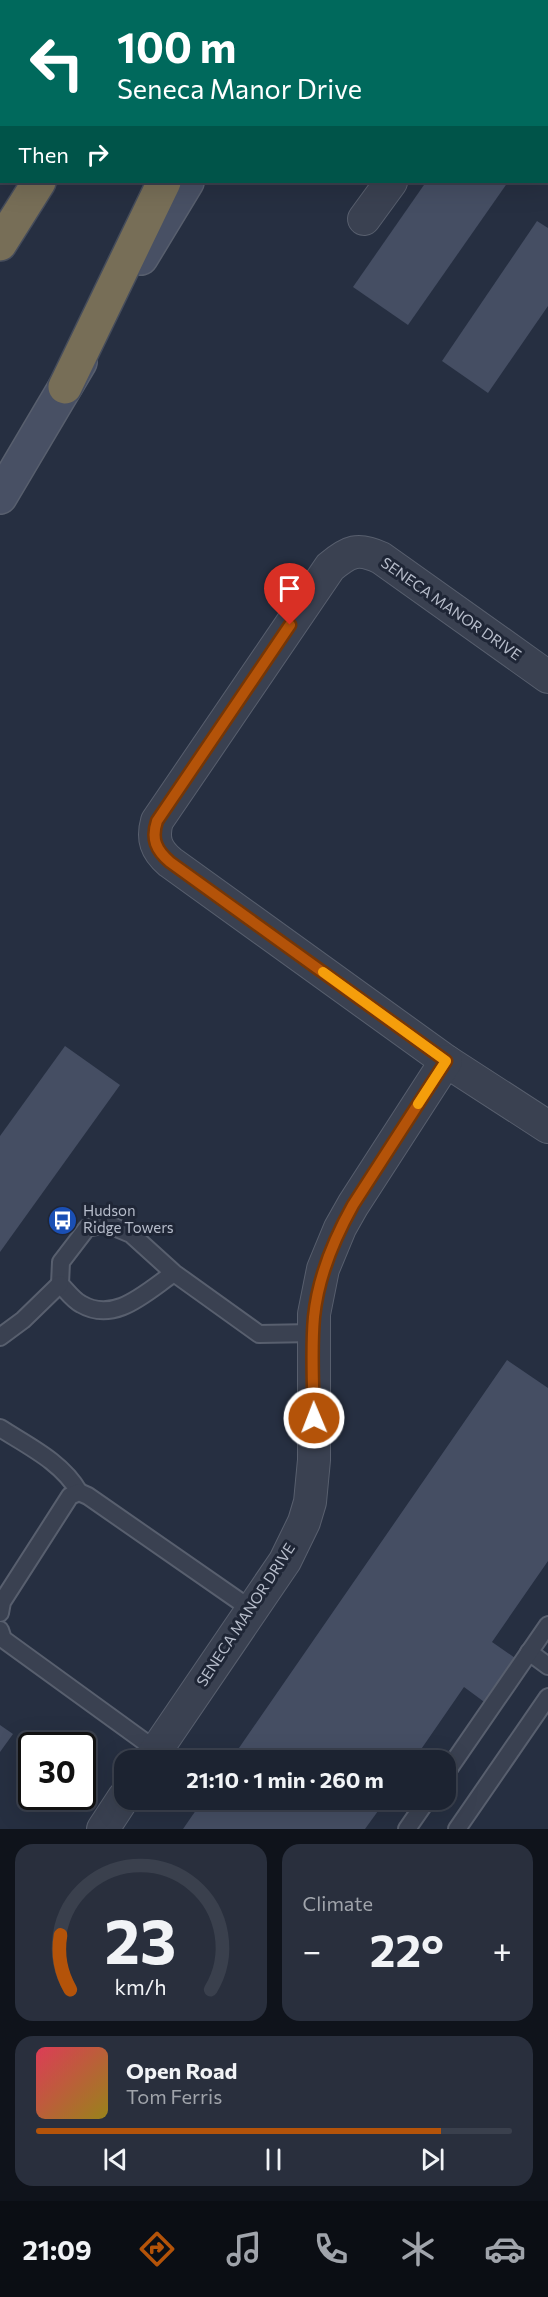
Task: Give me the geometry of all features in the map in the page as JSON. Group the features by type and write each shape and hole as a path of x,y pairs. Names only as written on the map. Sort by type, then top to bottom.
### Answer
{"highway":[{"path":"0,244 38,183"},
{"path":"65,387 164,183"}],"main road":[{"path":"0,497 186,183"}],"street":[{"path":"364,219 390,183"},
{"name":"SENECA MANOR DRIVE","path":"548,677 381,558 369,552 355,551 342,556 330,567 157,821 154,830 155,845 170,862 446,1061 548,1127"},
{"name":"SENECA MANOR DRIVE","path":"157,1750 285,1561 304,1522 310,1502 314,1460 314,1314 324,1269 340,1228 446,1061"},
{"path":"103,1829 115,1810"}],"lane":[{"path":"0,1337 23,1320 60,1284 61,1262 87,1228 107,1224 130,1234 174,1273 259,1334 313,1333"},
{"path":"60,1284 79,1304 100,1312 122,1308 174,1273"},
{"path":"0,1428 61,1468 71,1477 79,1492 252,1610"},
{"path":"0,1613 2,1602 70,1496 79,1492"},
{"path":"456,1758 548,1625"},
{"path":"0,1630 3,1639 145,1750"},
{"path":"529,1652 548,1666"},
{"path":"457,1829 548,1697"},
{"path":"407,1829 420,1810"}],"building":[{"path":"425,183 507,183 408,325 353,287"},
{"path":"537,221 548,228 548,306 488,393 442,361"},
{"path":"65,1046 120,1085 0,1252 0,1136"},
{"path":"507,1360 548,1388 548,1561 492,1642 518,1660 487,1704 464,1687 421,1750 238,1750"},
{"path":"0,1725 13,1734 0,1752"},
{"path":"196,1810 379,1810 365,1829 183,1829"}],"slow traffic":[{"path":"323,972 446,1061 418,1104"}],"place":[{"name":"Hudson Ridge Towers","path":"62,1220"}],"route":[{"path":"290,625 157,821 154,830 155,845 170,862 446,1061 353,1205 340,1228 324,1269 314,1314 314,1418"}]}
